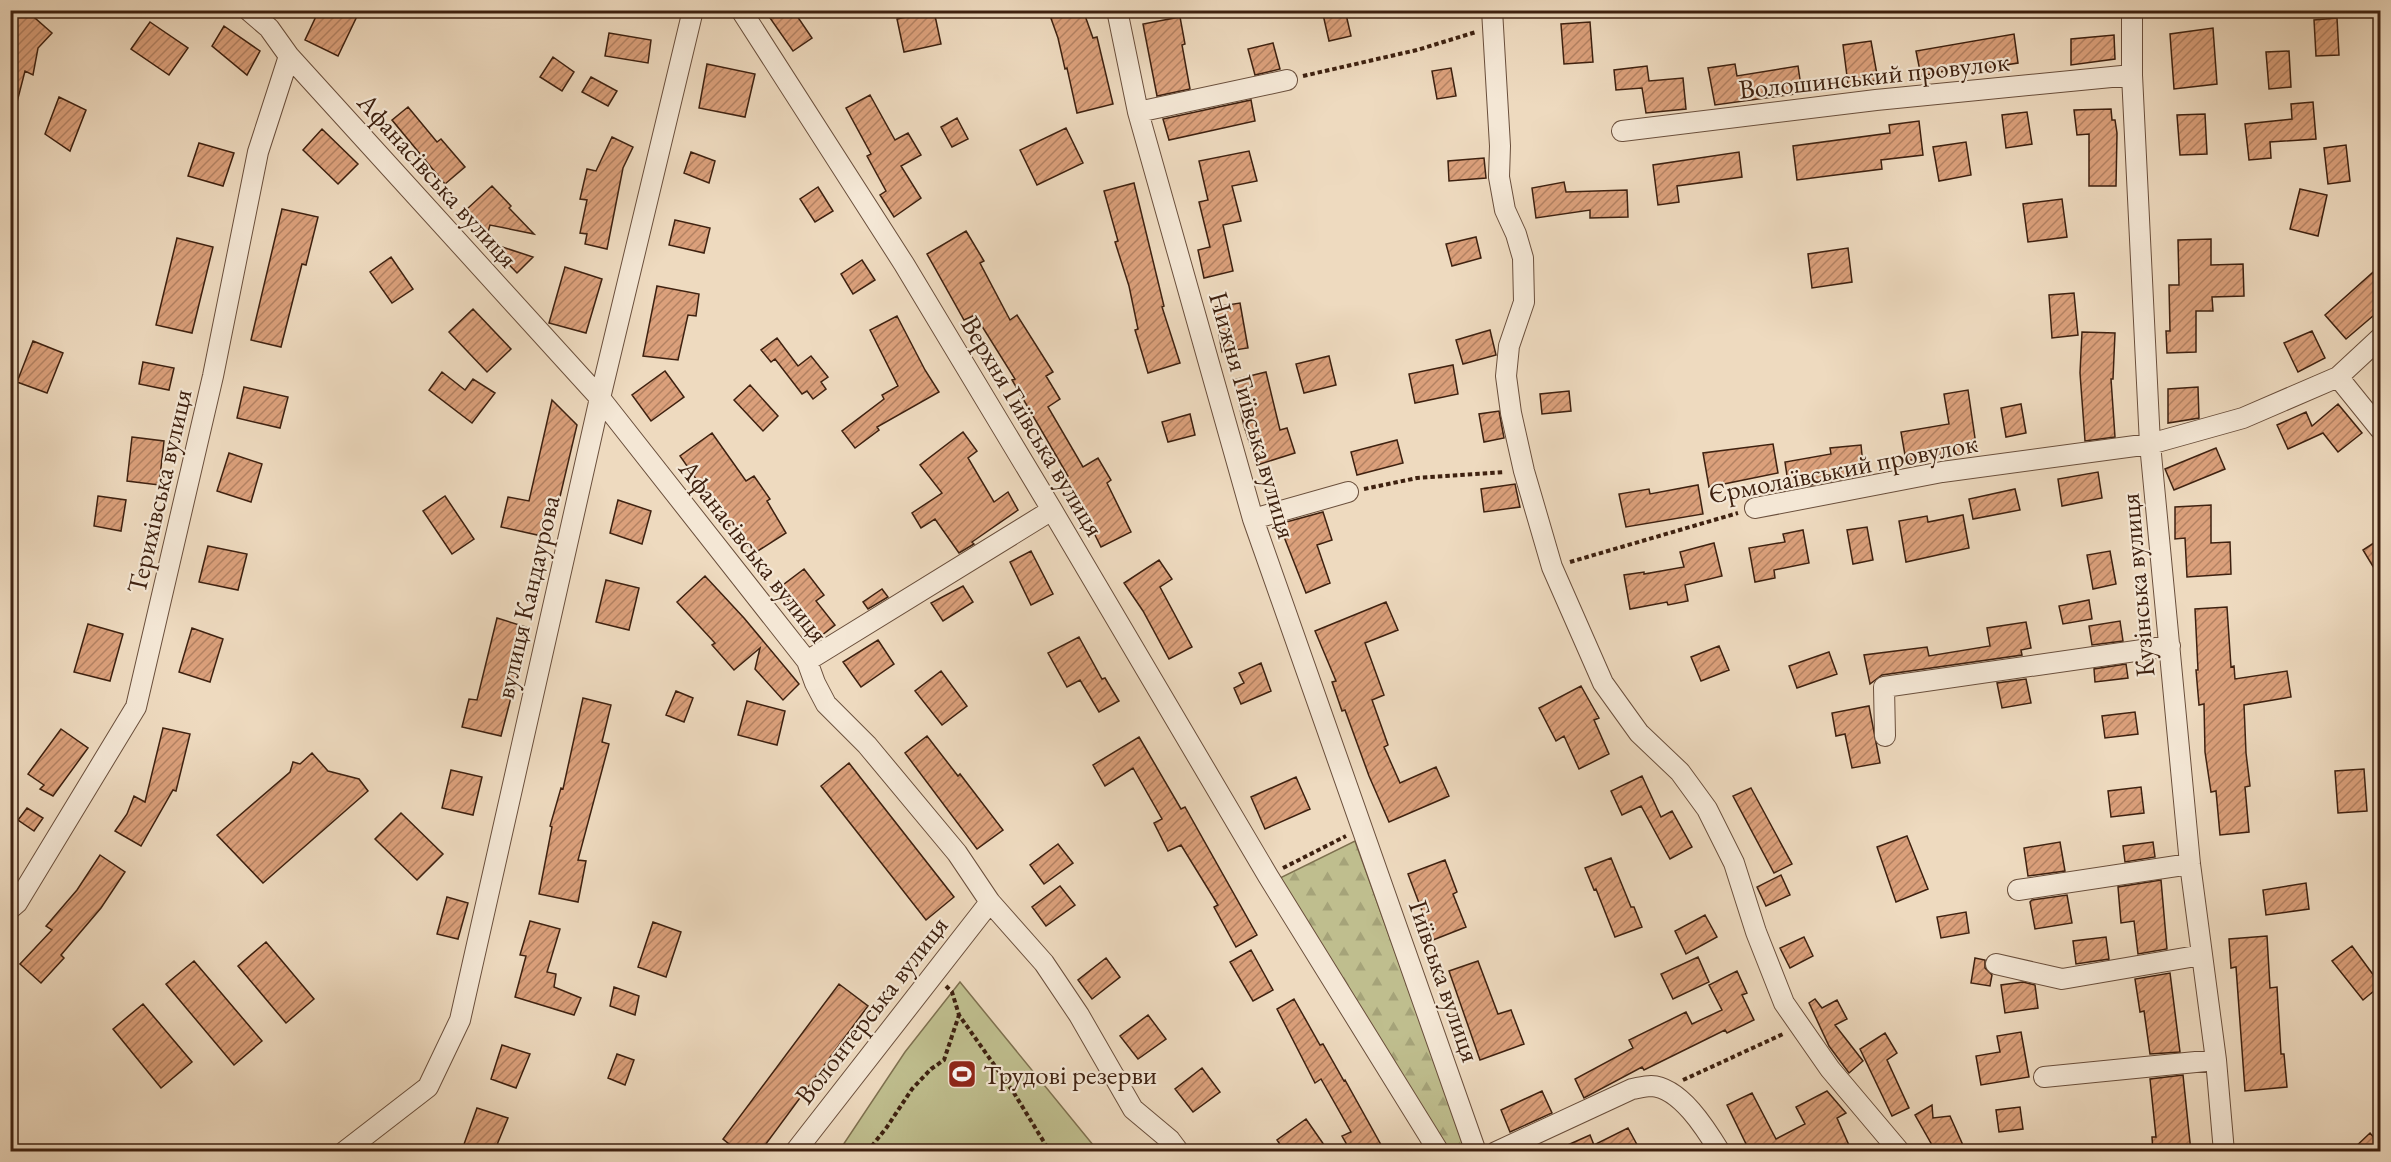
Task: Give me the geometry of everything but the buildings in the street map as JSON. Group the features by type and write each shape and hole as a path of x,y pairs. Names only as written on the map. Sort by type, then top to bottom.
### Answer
{"street":[{"name":"Афанасівська вулиця","path":"248,10 269,28 289,56 600,398 807,661 814,683 826,704 867,745 957,853 990,902 1044,963 1079,1015 1133,1109 1170,1140 1179,1152"},
{"path":"269,28 278,10"},
{"name":"вулиця Кандаурова","path":"344,1152 428,1087 460,1020 600,398 693,10"},
{"name":"Верхня Гиївська вулиця","path":"741,10 904,264 1268,876"},
{"name":"Нижня Гиївська вулиця","path":"1117,10 1138,112 1253,519 1363,827"},
{"name":"Кузінська вулиця","path":"2132,10 2132,75 2150,444 2190,864 2216,1060 2224,1152"},
{"path":"1493,19 1500,146 1499,177 1505,210 1516,234 1523,258 1524,302 1509,346 1506,376 1511,413 1524,471 1552,567 1603,682 1639,734 1680,772 1707,809 1734,863 1756,932 1784,1003 1830,1069 1900,1152"},
{"name":"Терихівська вулиця","path":"10,909 17,903 136,707 213,376 258,152 289,56"},
{"name":"Волошинський провулок","path":"1622,131 1876,100 2132,75"},
{"path":"1138,112 1287,80"},
{"name":"Єрмолаївський провулок","path":"1755,508 1942,472 2150,444 2243,418 2338,377 2380,338"},
{"path":"2338,377 2380,429"},
{"path":"1253,519 1348,492"},
{"path":"807,661 1052,510"},
{"path":"1885,736 1884,687 2170,646"},
{"name":"Гиївська вулиця","path":"1363,827 1476,1152"},
{"path":"2018,891 2190,864"},
{"path":"1268,876 1439,1152"},
{"name":"Волонтерська вулиця","path":"795,1152 990,902"},
{"path":"1996,964 2062,979 2202,955"},
{"path":"2044,1077 2216,1060"},
{"path":"1496,1152 1632,1089 1650,1086 1664,1089 1686,1105 1720,1152"}],"path":[{"path":"1287,80 1418,50 1493,19"},
{"path":"1348,492 1417,478 1524,471"},
{"name":"Єрмолаївський провулок","path":"1552,567 1755,508"},
{"path":"1268,876 1363,827"},
{"path":"934,975 952,992 959,1015 1014,1093 1050,1152"},
{"path":"867,1152 912,1089 944,1060 959,1015"},
{"path":"1664,1089 1799,1026"}],"green space":[{"path":"1355,841 1467,1151 1448,1151 1280,878"},
{"name":"Трудові резерви","path":"960,982 1098,1151 839,1151 905,1052"}],"place":[{"name":"Трудові резерви","path":"962,1074"}]}
